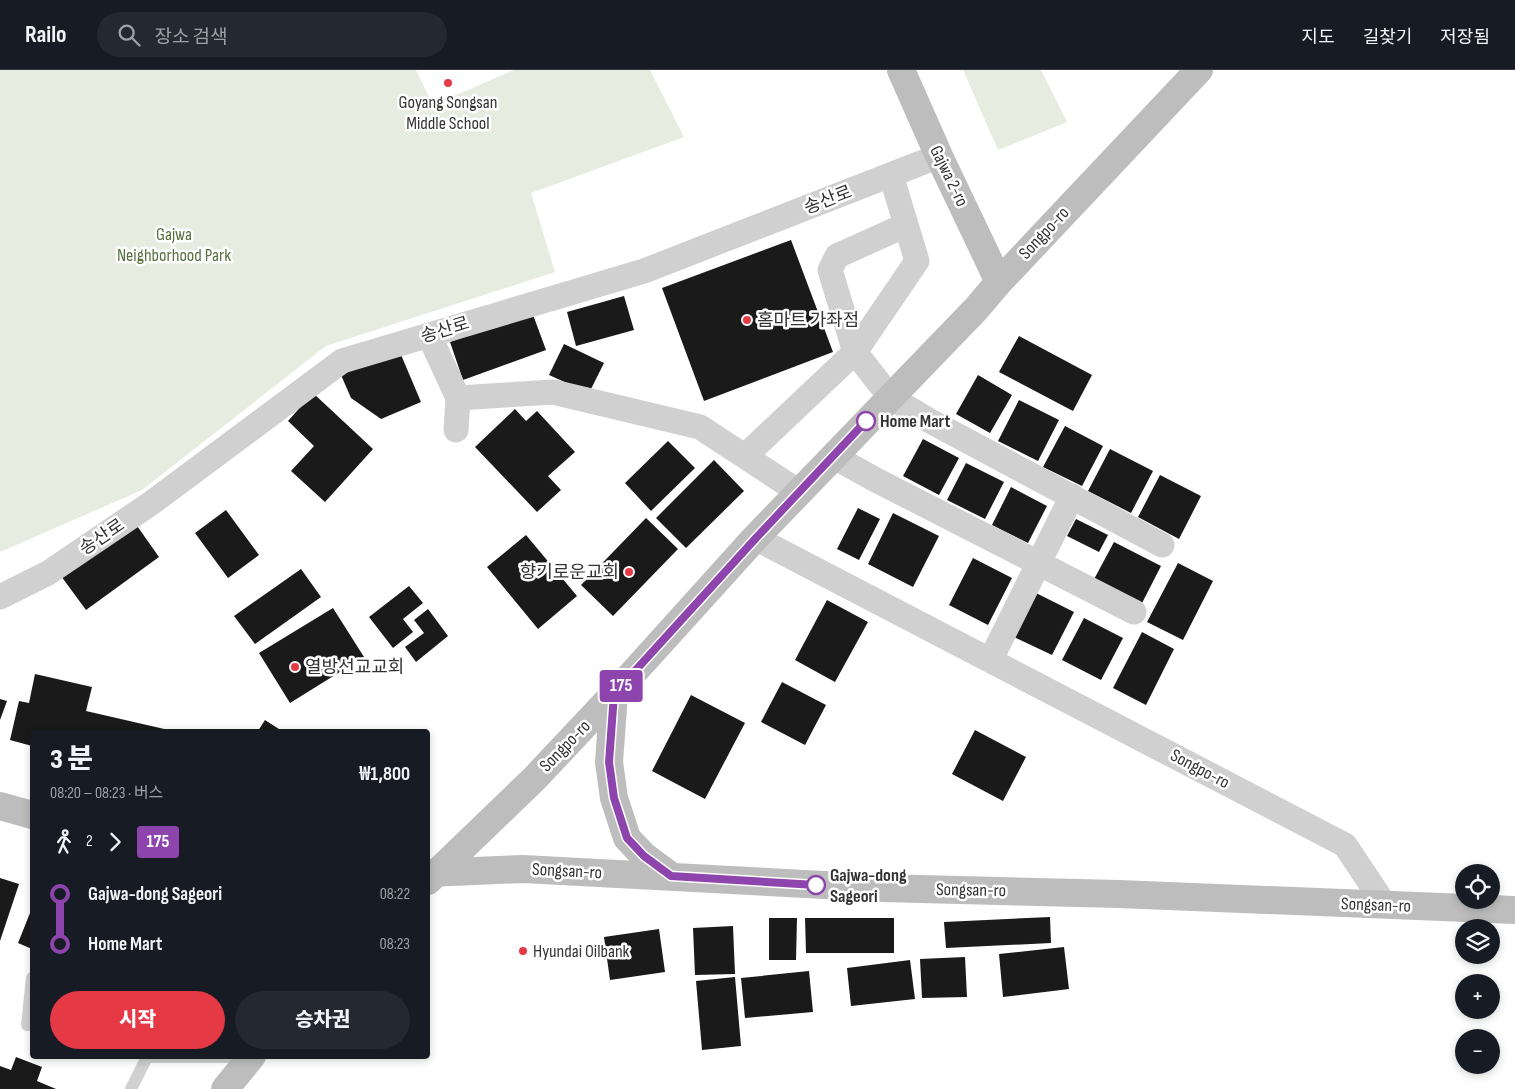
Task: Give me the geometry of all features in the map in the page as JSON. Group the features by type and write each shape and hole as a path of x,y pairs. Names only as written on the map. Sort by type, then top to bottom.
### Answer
{"street":[{"name":"Gajwa 2-ro","path":"901,70 939,156 999,282"},
{"name":"Songpo-ro","path":"430,876 535,778 799,492 976,310 999,282 1199,70"},
{"name":"송산로","path":"0,597 48,572 150,504 342,361 644,271 939,156"},
{"path":"745,456 855,352 917,261 891,175"},
{"path":"906,224 838,256 830,270 855,352 890,397 930,421 1162,545"},
{"path":"428,335 458,398 456,430"},
{"path":"458,398 553,392 700,427 799,492"},
{"path":"833,456 874,479 1040,562 1134,612"},
{"path":"991,659 1072,496"},
{"name":"Songpo-ro","path":"756,538 802,564 991,659 1344,845 1385,905"},
{"path":"614,694 609,762 614,798 627,838 644,856 671,876"},
{"path":"0,806 30,814"},
{"name":"Songsan-ro","path":"430,876 523,869 882,888 1119,894 1515,910"},
{"path":"225,1089 250,1059"}],"lane":[{"path":"30,997 27,1025 30,1024"},
{"path":"131,1089 146,1059"}],"green space":[{"name":"Gajwa Neighborhood Park","path":"0,70 416,70 433,105 514,70 650,70 684,137 531,193 555,272 326,346 142,490 0,552"},
{"path":"963,70 1041,70 1067,122 998,150"}],"building":[{"name":"홈마트 가좌점","path":"791,240 833,352 704,401 662,288"},
{"path":"624,296 634,330 576,346 567,312"},
{"path":"532,312 546,350 463,380 450,342"},
{"path":"1019,336 1092,375 1073,411 999,372"},
{"path":"564,344 604,363 589,393 549,375"},
{"path":"399,350 421,402 381,419 351,398 341,375"},
{"path":"978,375 1012,395 990,433 956,414"},
{"path":"313,393 373,449 325,502 291,471 314,446 288,421"},
{"path":"1019,400 1059,420 1038,461 998,441"},
{"path":"515,409 526,421 537,411 575,452 548,476 561,490 537,512 475,447"},
{"path":"1065,426 1103,446 1082,486 1043,467"},
{"path":"923,439 959,458 939,495 903,476"},
{"path":"668,441 695,468 651,511 625,483"},
{"path":"1110,449 1153,471 1131,513 1088,491"},
{"path":"714,460 744,491 686,548 656,518"},
{"path":"966,463 1004,482 985,519 947,500"},
{"path":"1160,475 1201,496 1179,539 1138,517"},
{"path":"1011,487 1047,506 1028,543 992,525"},
{"path":"858,508 880,519 859,560 837,549"},
{"path":"226,510 259,555 228,578 195,533"},
{"path":"893,513 939,536 913,587 868,564"},
{"path":"646,518 678,549 613,616 581,585"},
{"path":"1076,519 1108,535 1099,552 1067,536"},
{"path":"135,523 159,557 86,610 61,576"},
{"path":"526,535 577,596 538,629 487,567"},
{"path":"1114,542 1161,566 1140,607 1092,583"},
{"path":"973,558 1012,578 988,625 949,605"},
{"path":"1178,563 1213,581 1183,640 1147,622"},
{"path":"301,569 321,597 255,644 234,616"},
{"path":"409,586 423,603 403,619 413,632 393,648 369,617"},
{"path":"1036,593 1074,612 1052,655 1014,637"},
{"path":"827,600 868,622 835,682 795,660"},
{"path":"333,608 364,657 290,703 259,653"},
{"path":"428,609 448,636 416,662 405,647 424,633 414,620"},
{"path":"1084,618 1123,638 1101,680 1062,660"},
{"path":"1142,632 1174,649 1146,705 1113,688"},
{"path":"35,674 92,687 86,711 164,729 30,729 30,745 10,740 19,701 29,703"},
{"path":"782,682 826,705 805,745 761,722"},
{"path":"691,695 745,723 705,799 652,771"},
{"path":"0,699 7,701 0,720"},
{"path":"265,720 279,729 259,729"},
{"path":"975,730 1026,757 1003,801 952,774"},
{"path":"0,878 19,884 0,941"},
{"path":"30,913 30,948 18,943"},
{"path":"1050,917 1051,943 946,948 944,922"},
{"path":"769,918 797,918 796,960 769,960"},
{"path":"805,918 894,918 894,953 806,953"},
{"path":"733,926 735,974 695,975 693,928"},
{"path":"659,929 665,972 610,980 604,937"},
{"path":"1064,947 1069,989 1003,997 999,954"},
{"path":"965,957 967,997 922,998 920,959"},
{"path":"910,960 915,999 851,1006 847,968"},
{"path":"809,971 813,1012 745,1018 741,978"},
{"path":"735,977 741,1046 702,1050 696,981"},
{"path":"16,1057 42,1067 37,1081 56,1089 0,1089 0,1066 11,1070"}],"bus line":[{"name":"175","path":"816,885 671,876 644,856 627,838 614,798 609,762 610,731 614,694 866,421"}],"place":[{"name":"Goyang Songsan Middle School","path":"448,83"},
{"name":"홈마트 가좌점","path":"747,320"},
{"name":"Home Mart","path":"866,421"},
{"name":"향기로운교회","path":"629,572"},
{"name":"열방선교교회","path":"295,667"},
{"name":"Gajwa-dong Sageori","path":"816,885"},
{"name":"Hyundai Oilbank","path":"523,951"}]}
